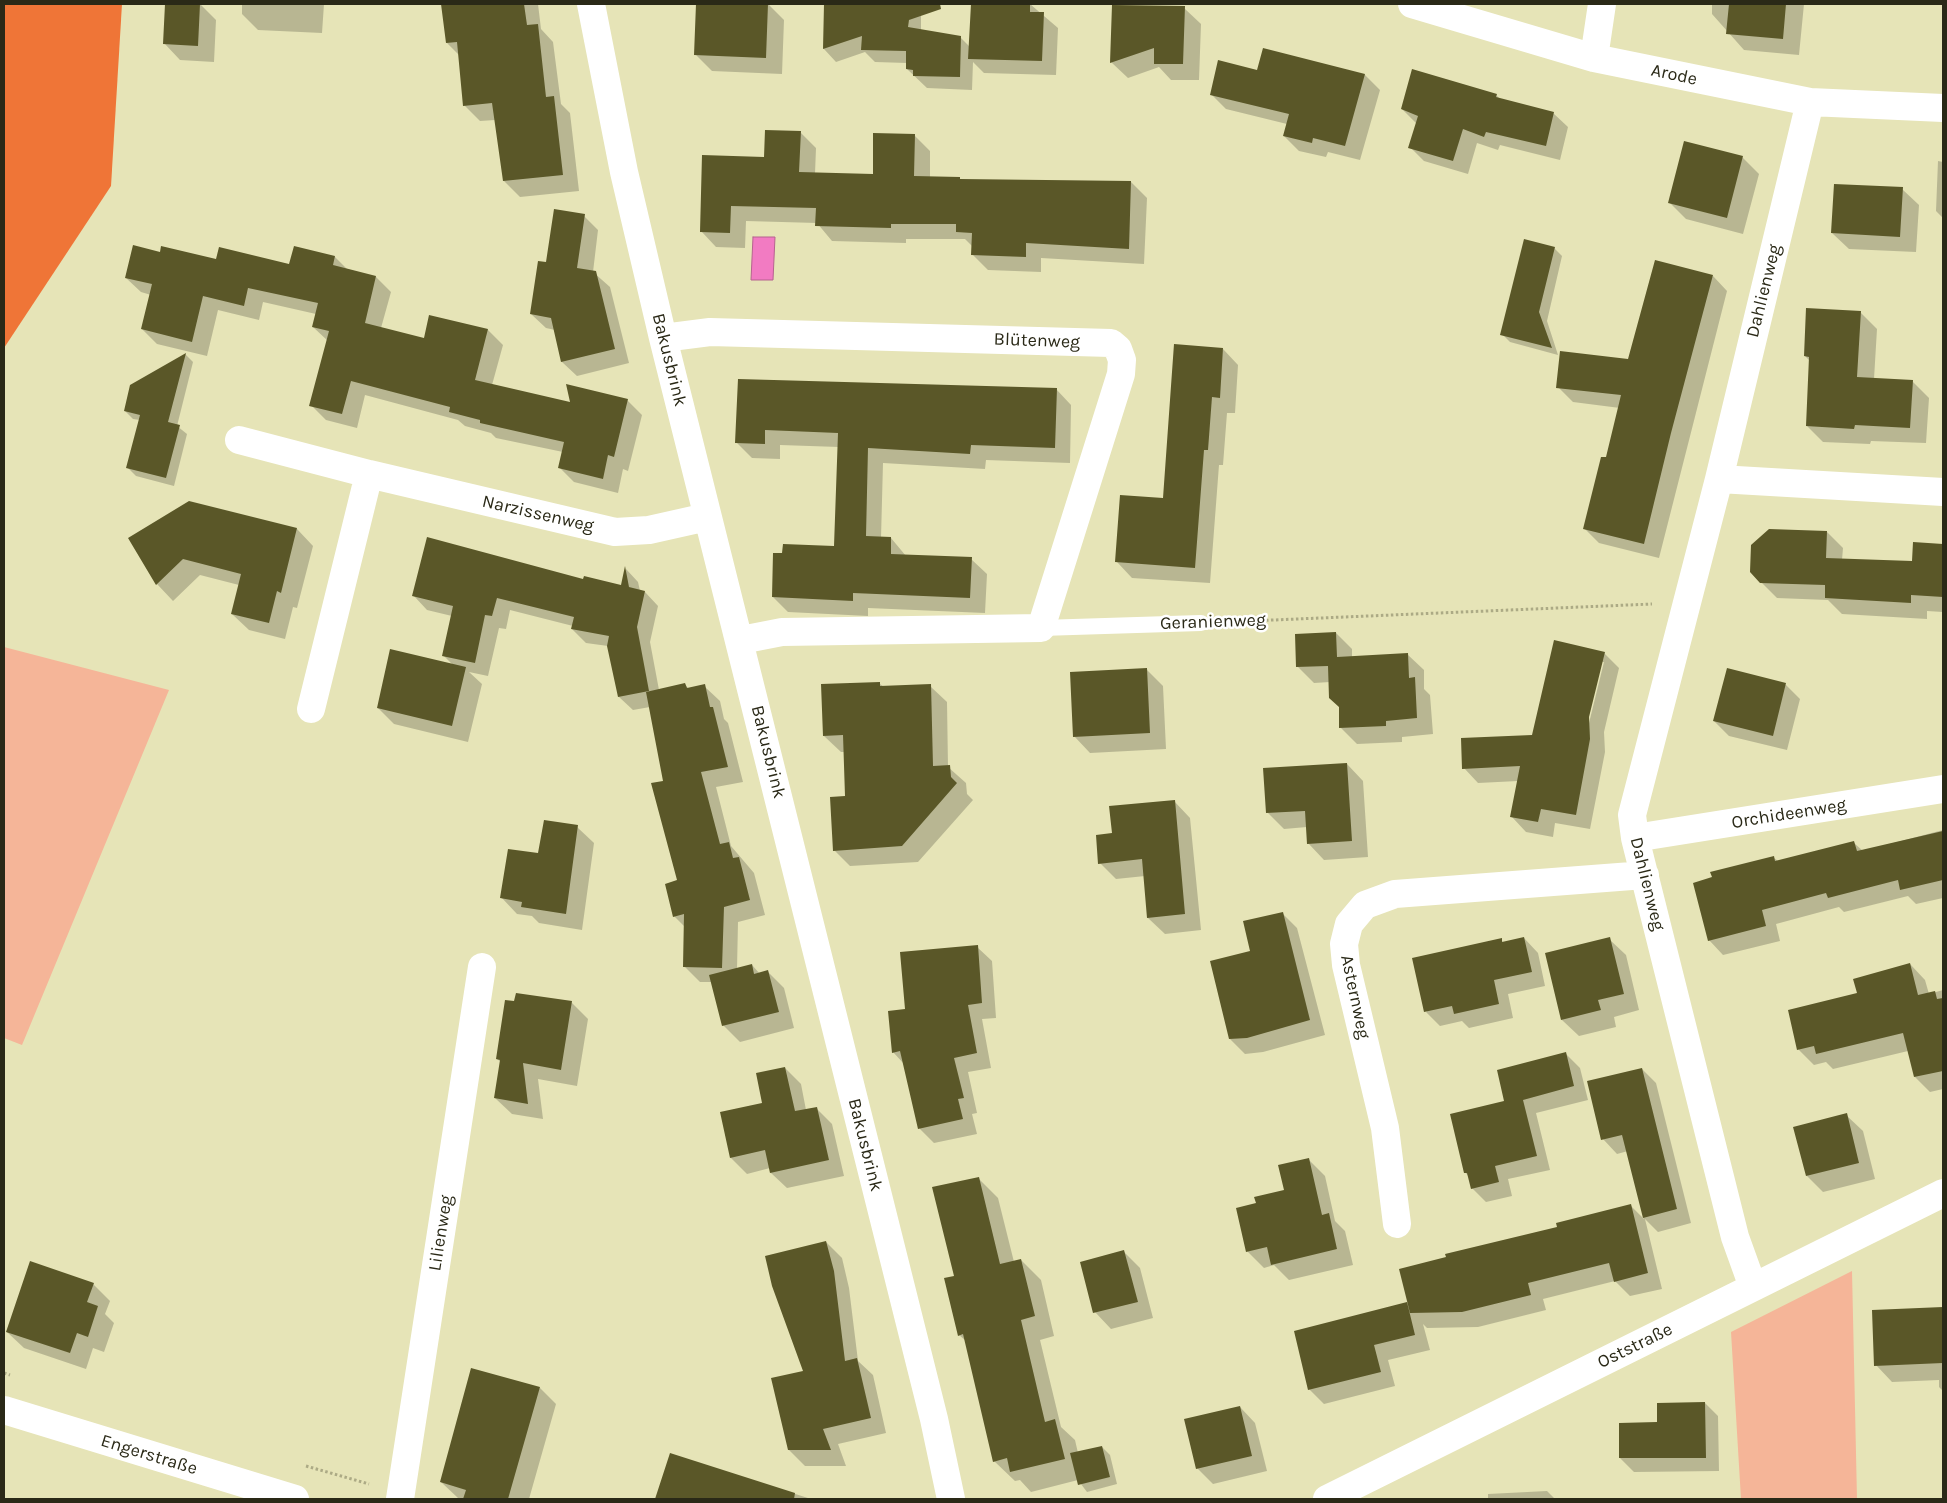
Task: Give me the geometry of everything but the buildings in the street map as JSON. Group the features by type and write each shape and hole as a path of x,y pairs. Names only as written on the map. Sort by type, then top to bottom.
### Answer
{"street":[{"name":"Bakusbrink","path":"591,4 624,172 707,517 741,640 934,1419 951,1499"},
{"name":"Arode","path":"1412,4 1594,58 1810,102 1943,108"},
{"path":"1594,58 1602,4"},
{"name":"Dahlienweg","path":"1753,1287 1735,1237 1635,838 1632,815 1719,479 1810,102"},
{"name":"Blütenweg","path":"664,338 710,332 1111,343 1118,349 1122,360 1121,374 1041,628"},
{"name":"Narzissenweg","path":"239,440 369,474 615,532 649,530 707,517"},
{"path":"311,709 369,474"},
{"path":"1719,479 1943,492"},
{"name":"Geranienweg","path":"741,640 782,632 1041,628"},
{"name":"Orchideenweg","path":"1635,838 1943,789"},
{"name":"Asternweg","path":"1398,1224 1385,1128 1346,965 1344,944 1349,924 1365,905 1395,894 1645,875"},
{"name":"Lilienweg","path":"400,1499 482,967"},
{"name":"Oststraße","path":"1327,1499 1943,1193"},
{"name":"Engerstraße","path":"4,1410 295,1499"}],"lane":[{"name":"Geranienweg","path":"1041,628 1201,623"}],"path":[{"name":"Geranienweg","path":"1201,623 1650,604 1684,612"}],"shaded area":[{"path":"4,4 122,4 111,186 4,348"},
{"path":"753,237 775,237 773,280 751,280"},
{"path":"4,647 169,690 22,1045 4,1038"},
{"path":"1852,1271 1857,1499 1741,1499 1731,1332"}]}
